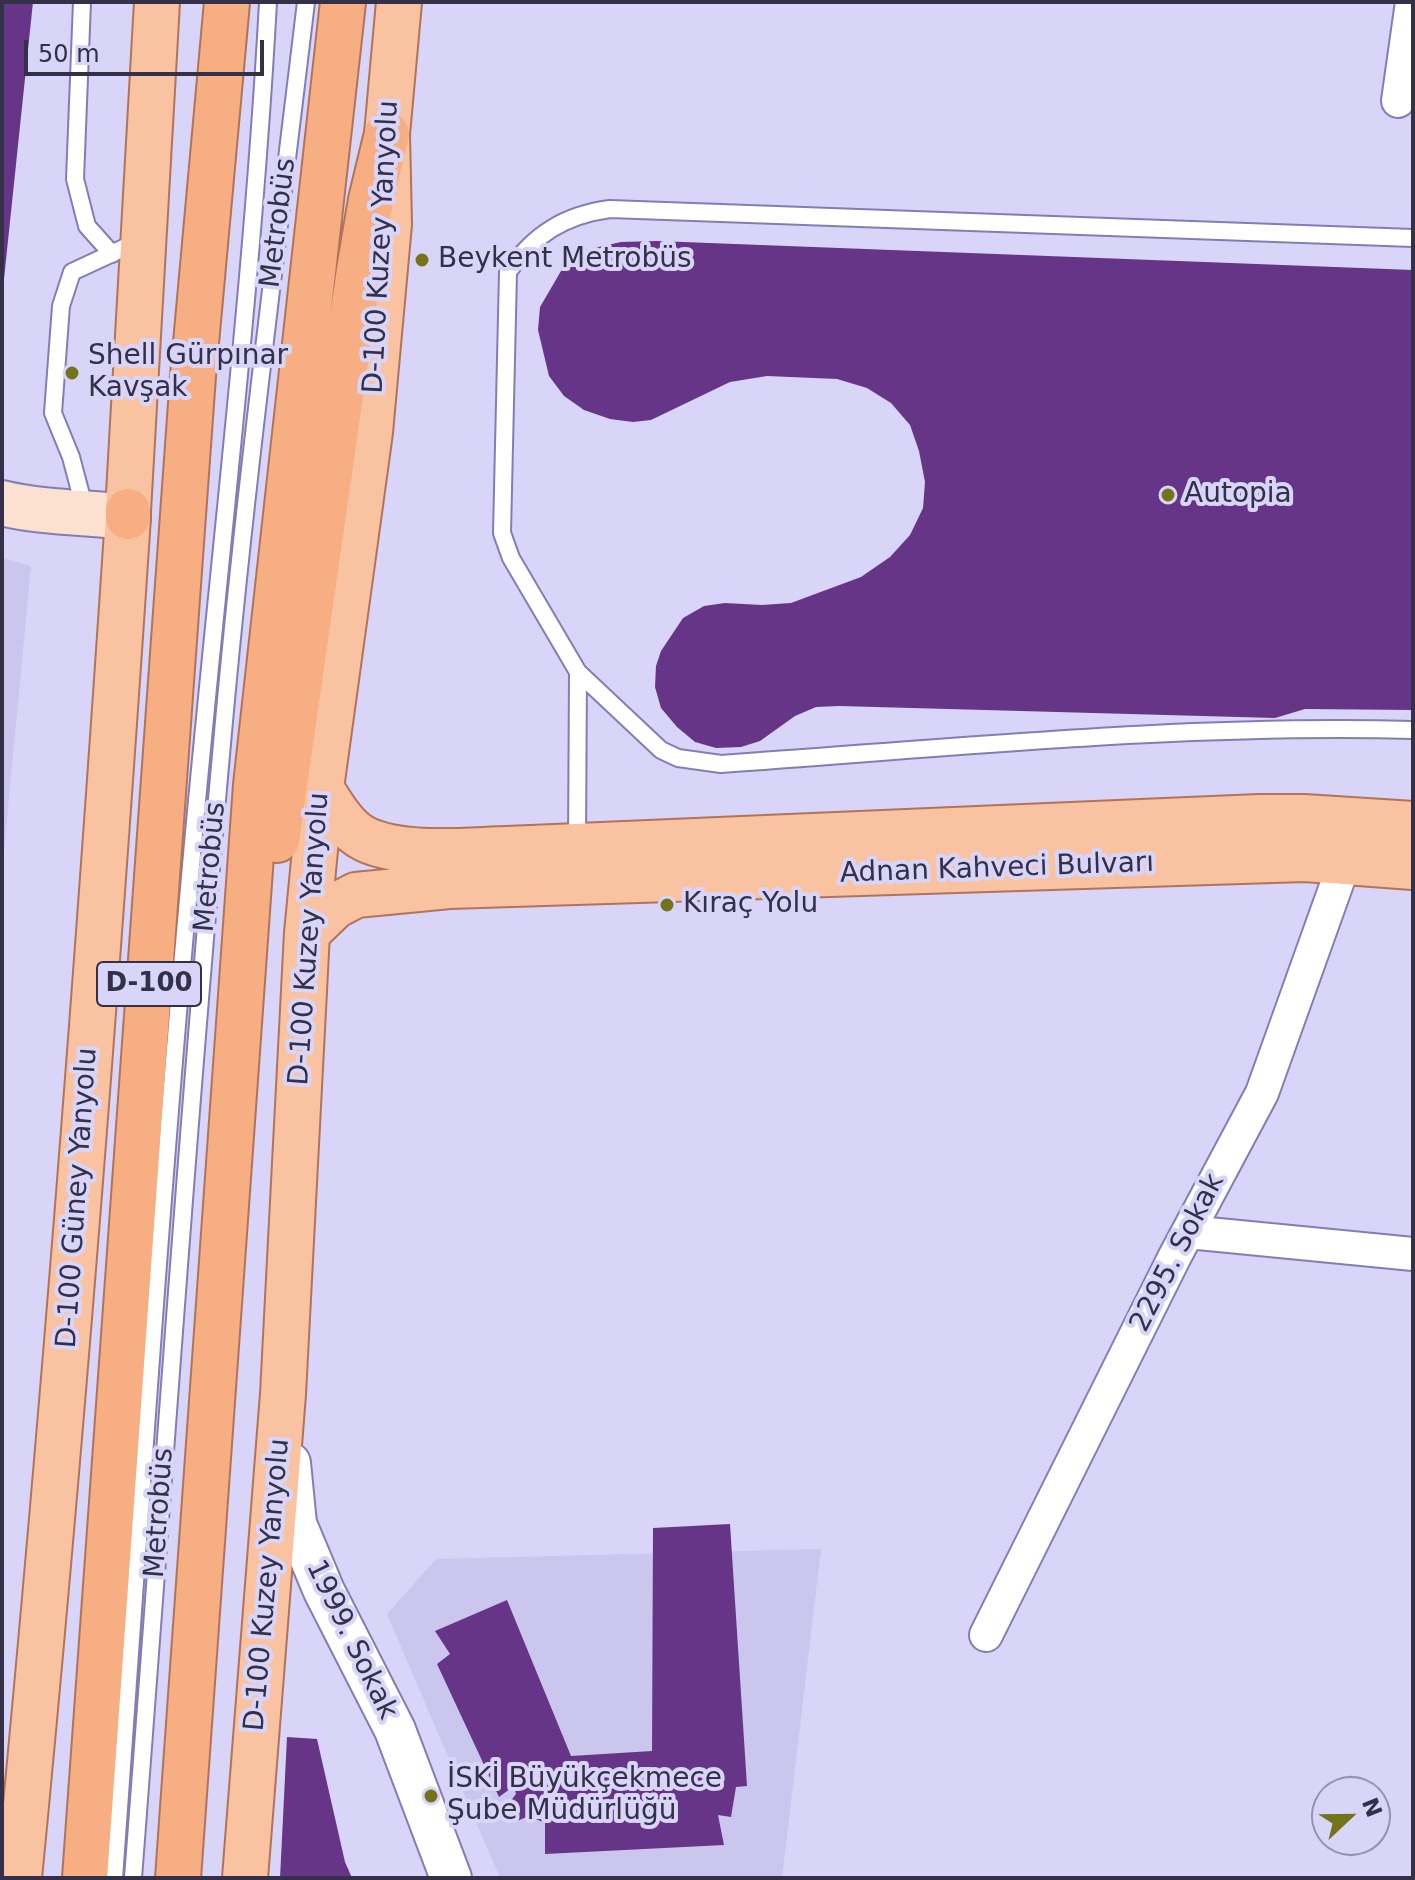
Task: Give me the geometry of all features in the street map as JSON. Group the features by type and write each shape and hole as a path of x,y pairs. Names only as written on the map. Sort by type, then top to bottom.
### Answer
{"highway":[{"path":"203,2 209,56 218,90"},
{"name":"D-100","path":"85,1878 193,376 227,2"},
{"name":"D-100","path":"178,1878 256,785 343,2"},
{"path":"239,1014 274,858 359,270 387,134"}],"main road":[{"name":"D-100 Güney Yanyolu","path":"19,1878 53,1516 128,514 127,247 157,2"},
{"name":"D-100 Kuzey Yanyolu","path":"245,1878 283,1394 307,933 321,788 370,432 389,224 387,134 399,2"},
{"path":"2,487 85,511"},
{"path":"2,503 32,510 128,514"},
{"name":"Adnan Kahveci Bulvarı","path":"321,788 349,827 364,839 388,846 428,850 577,847 1259,817 1348,840 1413,867"},
{"name":"Adnan Kahveci Bulvarı","path":"307,933 335,906 356,895 434,887 1305,859 1348,840 1413,824"}],"street":[{"path":"1398,101 1412,2"},
{"name":"2295. Sokak","path":"986,1635 1188,1232 1262,1093 1348,840"},
{"path":"1188,1232 1413,1254"},
{"name":"1999. Sokak","path":"283,1394 296,1524 324,1591 395,1730 451,1878"}],"lane":[{"path":"82,2 75,179 87,226 127,247"},
{"name":"Metrobüs","path":"114,1878 168,1132 201,754 259,161 268,2"},
{"name":"Metrobüs","path":"133,1878 179,1254 221,752 256,406 306,2"},
{"path":"1413,238 610,209 566,219 531,242 508,272 502,533 511,558 578,672 661,750 678,758 721,764 1096,738 1326,728 1413,730"},
{"path":"85,511 71,457 53,413 61,306 72,272 127,247"},
{"path":"577,847 578,672"}],"shaded area":[{"path":"2,558 31,566 2,871"},
{"path":"821,1549 782,1878 500,1878 387,1614 436,1559"}],"building":[{"path":"2,2 33,2 4,279 2,279"},
{"name":"Autopia","path":"621,242 1413,270 1413,710 1305,709 1275,718 816,707 795,716 760,741 741,747 716,748 695,742 661,708 655,687 656,666 661,651 683,618 704,606 725,603 791,603 861,577 890,557 910,535 923,508 925,482 910,425 891,403 867,388 837,379 767,376 730,382 651,420 633,422 610,419 584,410 564,396 549,376 538,330 540,307 561,271 585,250"},
{"path":"730,1524 747,1786 736,1787 731,1817 718,1815 724,1845 545,1854 545,1823 529,1816 517,1821 509,1803 516,1794 514,1786 499,1797 437,1664 450,1654 435,1631 507,1600 571,1756 652,1751 653,1528"},
{"path":"287,1737 317,1739 345,1862 352,1878 280,1878"}],"place":[{"name":"Beykent Metrobüs","path":"422,260"},
{"name":"Shell Gürpınar Kavşak","path":"72,373"},
{"name":"Autopia","path":"1168,495"},
{"name":"Kıraç Yolu","path":"667,905"},
{"name":"İSKİ Büyükçekmece Şube Müdürlüğü","path":"431,1796"}]}
